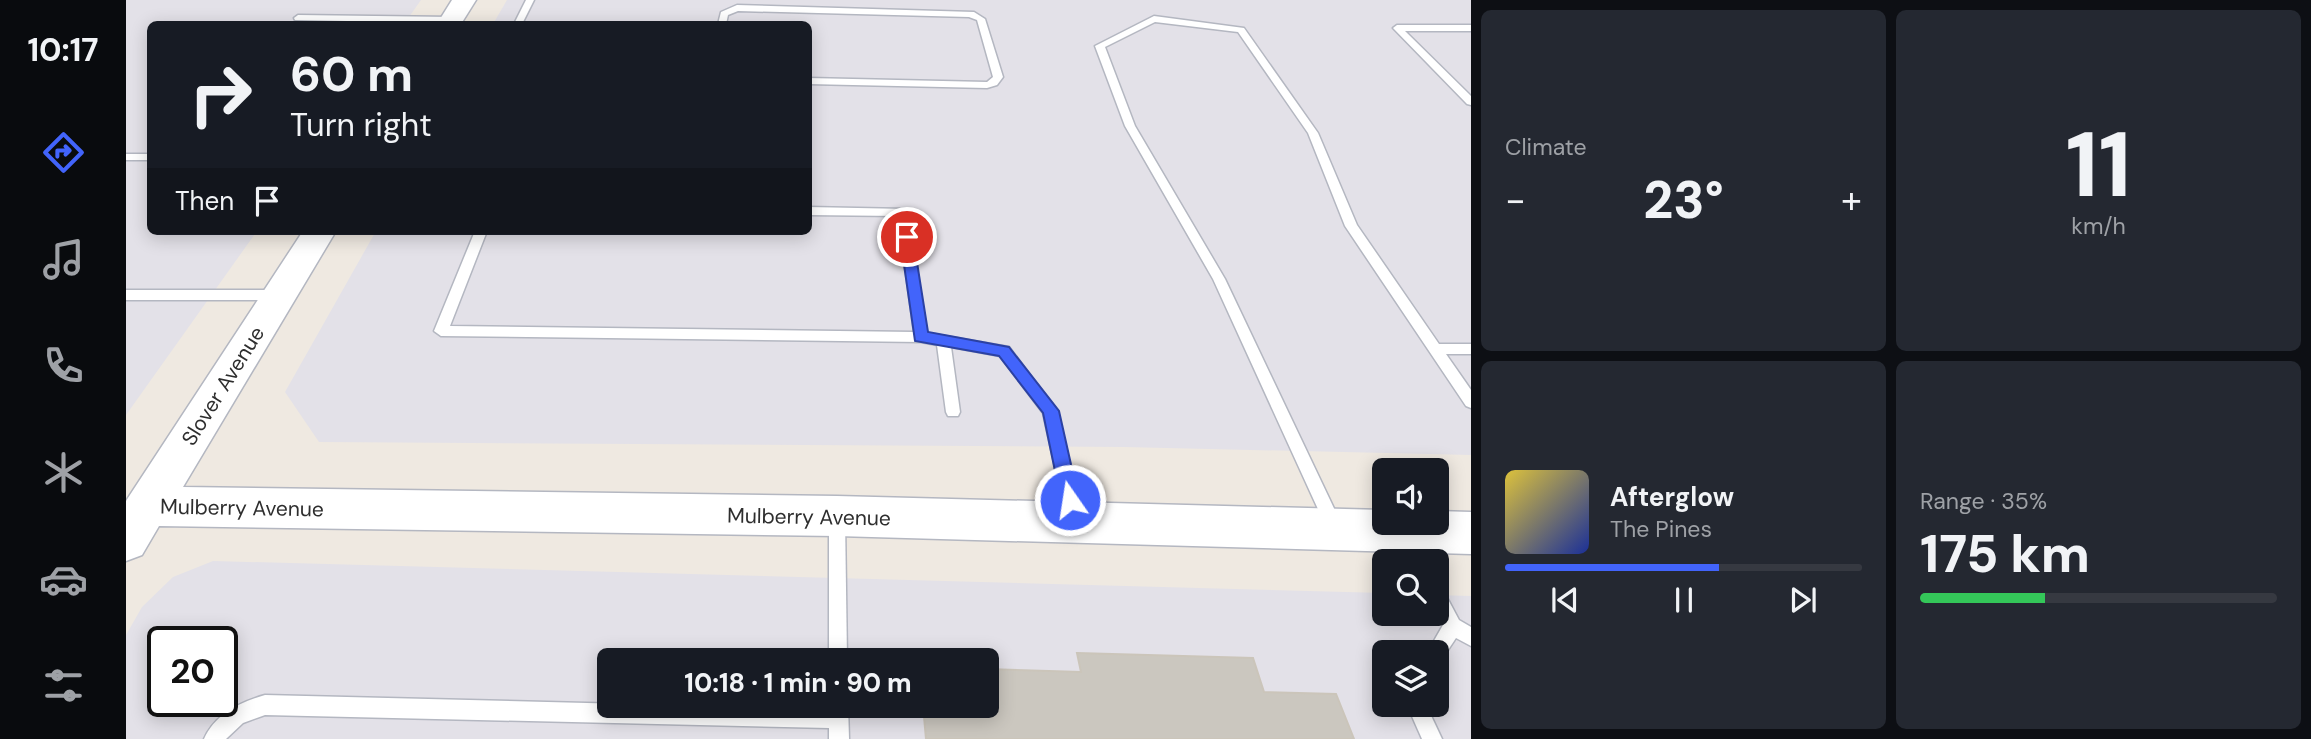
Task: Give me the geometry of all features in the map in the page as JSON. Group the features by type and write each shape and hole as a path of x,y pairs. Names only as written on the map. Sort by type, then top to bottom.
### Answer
{"main road":[{"name":"Slover Avenue","path":"136,523 318,235"},
{"name":"Mulberry Avenue","path":"136,523 837,516 1336,531 1411,547 1471,533"}],"lane":[{"path":"520,21 530,0"},
{"path":"723,21 724,14 737,8 971,14 981,19 998,78 987,85 812,81"},
{"path":"298,18 455,15"},
{"path":"1336,531 1219,279 1130,126 1100,46 1154,19 1241,30 1313,133 1352,226 1471,402"},
{"path":"1471,29 1397,28 1471,102"},
{"path":"126,157 147,158"},
{"path":"812,211 903,212 921,337"},
{"path":"479,235 441,331 921,337 1004,351 1050,411 1075,522"},
{"path":"126,295 281,295"},
{"path":"943,341 953,412"},
{"path":"1434,348 1471,349"},
{"path":"837,516 838,648"},
{"path":"1449,618 1453,626 1471,636"},
{"path":"1444,640 1453,626"},
{"path":"214,739 224,724 245,709 265,705 838,721"},
{"path":"1422,717 1432,739"}],"shaded area":[{"path":"126,0 421,0 406,21 147,21 147,235 254,235 126,415"},
{"path":"507,0 1471,0 1471,455 1124,447 319,442 285,392 374,235 812,235 812,21 495,21"},
{"path":"213,561 1372,593 1372,626 1449,626 1449,595 1471,596 1471,739 126,739 126,635 142,607 173,577"}],"building":[{"path":"1077,653 1253,658 1264,692 1336,694 1354,739 926,739 924,718 999,718 999,669 1081,672"}],"route":[{"path":"907,237 921,337 1004,351 1050,411 1070,500"}]}
